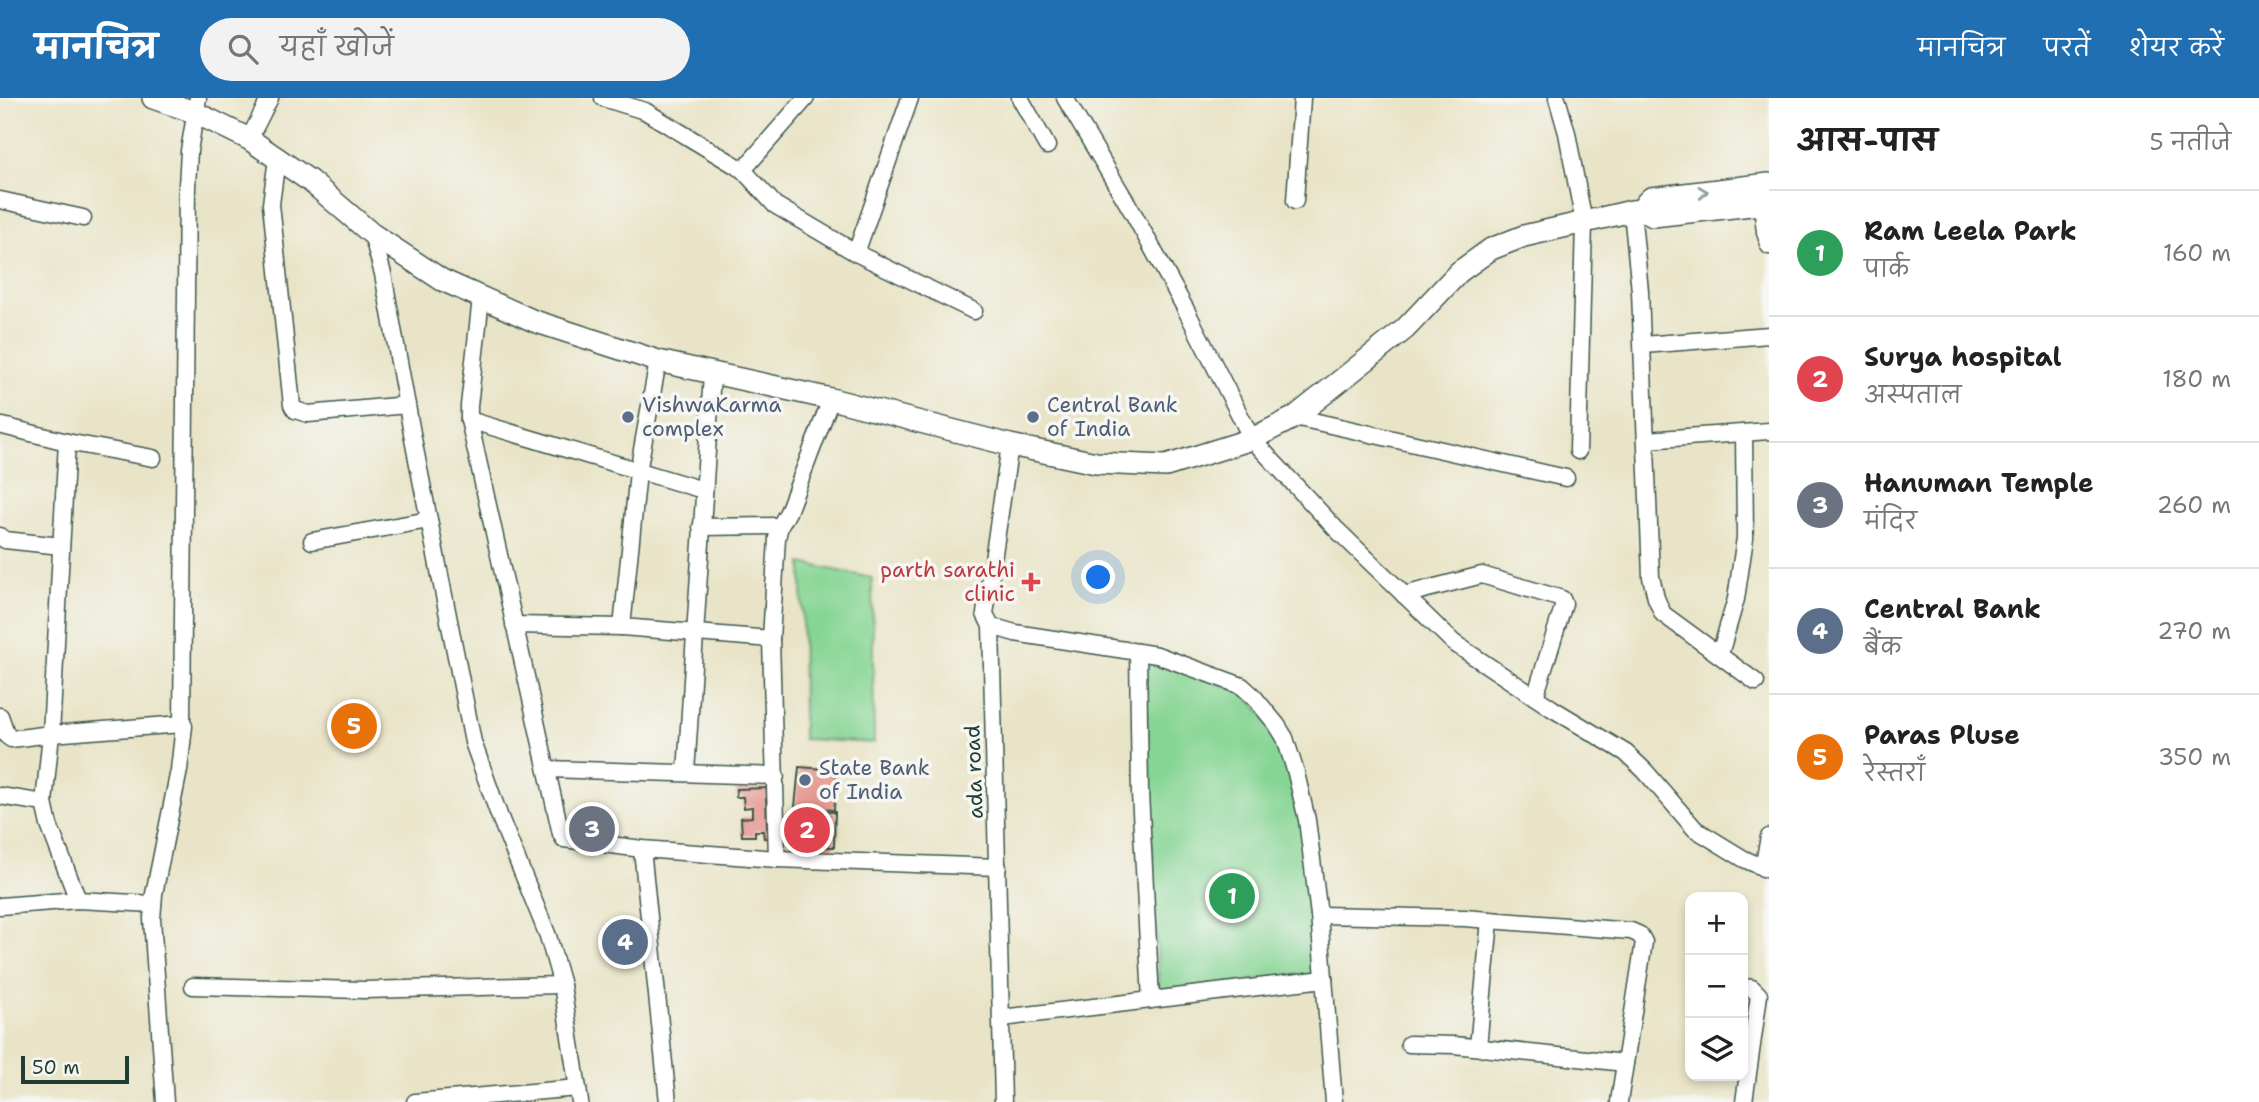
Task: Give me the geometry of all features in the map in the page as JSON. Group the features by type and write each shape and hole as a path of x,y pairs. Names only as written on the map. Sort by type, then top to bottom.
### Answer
{"main road":[{"path":"153,98 196,105 310,181 372,234 442,279 534,321 658,361 1096,463 1166,466 1252,439 1295,418 1405,329 1459,272 1491,249 1524,236 1637,210 1651,198 1767,197"}],"street":[{"path":"249,139 270,98"},
{"path":"603,98 649,105 743,170 775,205 856,253 974,311"},
{"path":"743,170 806,98"},
{"path":"856,253 910,98"},
{"path":"1020,98 1047,146"},
{"path":"1065,98 1133,213 1252,439 1335,528 1454,643 1626,753 1646,771 1704,836 1766,869 1769,837"},
{"path":"1295,201 1301,98"},
{"path":"1557,98 1567,133 1584,223 1578,452"},
{"path":"174,725 187,186 196,105"},
{"path":"277,158 271,204 292,405 295,410 308,414 407,405"},
{"path":"1767,197 1765,232 1769,246"},
{"path":"0,200 83,218"},
{"path":"1637,210 1651,577 1656,598 1663,614 1756,682"},
{"path":"372,234 383,274 473,742 489,791 548,936 562,985 579,1095 415,1102"},
{"path":"481,298 469,420 564,839 642,849 777,859 998,867"},
{"path":"1643,345 1769,335"},
{"path":"622,627 638,472 658,361"},
{"path":"687,773 712,374"},
{"path":"777,859 771,639 780,526 788,512 831,400"},
{"path":"1295,418 1566,478"},
{"path":"469,420 703,490"},
{"path":"3,426 67,442 153,458"},
{"path":"1646,440 1769,431"},
{"path":"1720,654 1736,599 1745,538 1744,433"},
{"path":"67,442 51,734 44,803 49,825 78,900"},
{"name":"ada road","path":"1003,1102 990,626 985,614 1010,444"},
{"path":"312,541 429,520"},
{"path":"701,527 780,526"},
{"path":"0,536 5,540 61,546"},
{"path":"1404,595 1482,575 1562,599 1564,604 1535,697"},
{"path":"514,625 622,627 771,639"},
{"path":"990,626 1015,633 1157,655 1242,686 1277,724 1285,738 1303,799 1319,915 1334,1102"},
{"path":"1138,652 1140,793 1152,1000"},
{"path":"0,716 7,736 15,740 51,734 184,726 179,770 142,903 152,919 165,1102"},
{"path":"547,769 776,776"},
{"path":"0,796 44,803"},
{"path":"642,849 668,1102"},
{"path":"0,906 78,900 142,903"},
{"path":"1319,915 1490,920 1631,931 1640,935 1644,943 1619,1102"},
{"path":"1478,1047 1490,920"},
{"path":"1002,1018 1324,979"},
{"path":"193,986 365,989 562,985"},
{"path":"1744,1102 1759,995 1748,989"},
{"path":"1409,1044 1478,1047 1625,1063"}],"green space":[{"path":"802,563 872,578 874,743 803,739"},
{"path":"1143,660 1158,662 1242,692 1284,737 1304,818 1316,974 1159,991"}],"building":[{"path":"799,767 837,770 834,810 795,807"},
{"path":"774,788 774,799 766,799 767,828 774,827 774,838 764,838 763,831 755,831 755,836 742,836 741,818 752,817 752,807 744,808 743,797 736,797 736,789"},
{"path":"797,810 835,812 834,847 795,846"}],"place":[{"name":"VishwaKarma complex","path":"628,417"},
{"name":"Central Bank of India","path":"1033,417"},
{"name":"parth sarathi clinic","path":"1031,582"},
{"name":"Paras Pluse","path":"354,726"},
{"name":"State Bank of India","path":"805,780"},
{"name":"Hanuman Temple","path":"592,829"},
{"name":"Surya hospital","path":"807,830"},
{"name":"Ram Leela Park","path":"1232,896"},
{"name":"Central Bank","path":"625,942"}]}
